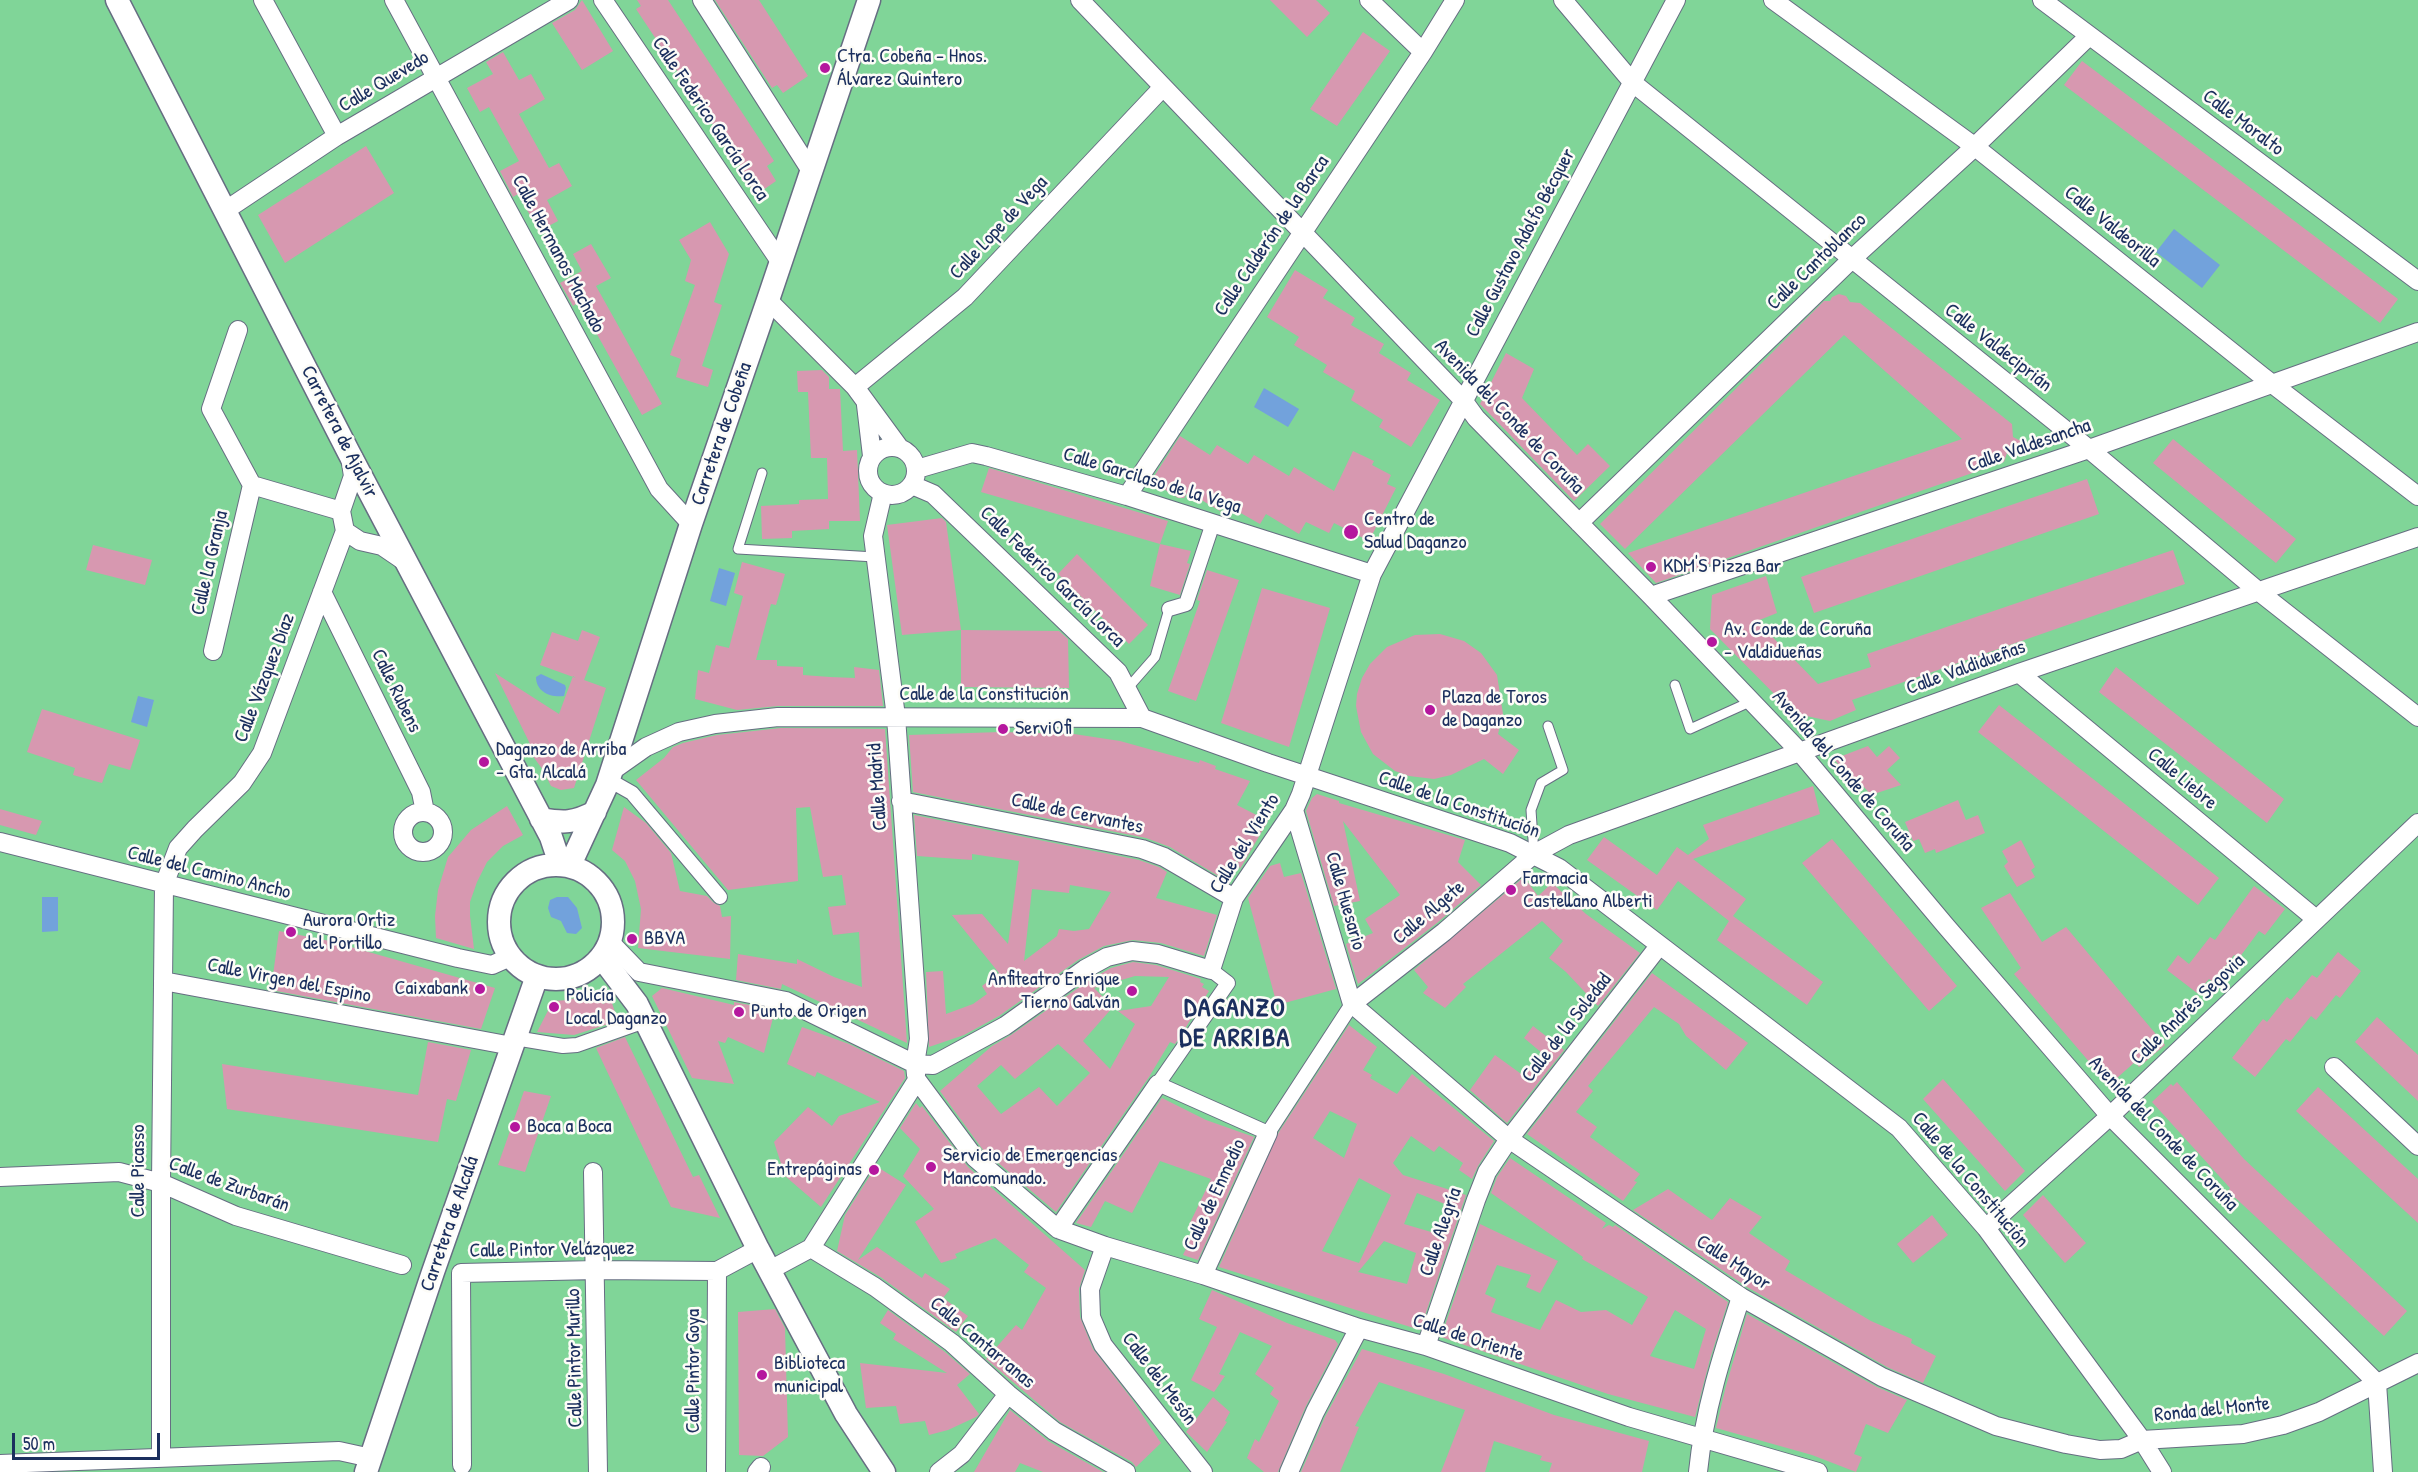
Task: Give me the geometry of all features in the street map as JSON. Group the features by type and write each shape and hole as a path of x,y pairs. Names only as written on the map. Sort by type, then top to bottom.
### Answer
{"street":[{"name":"Carretera de Ajalvir","path":"117,0 349,453 565,865"},
{"path":"263,0 337,136"},
{"name":"Calle Hermanos Machado","path":"394,0 659,489 691,524"},
{"name":"Calle Quevedo","path":"226,210 337,136 569,0"},
{"name":"Calle Federico García Lorca","path":"603,0 781,263"},
{"path":"702,0 811,171"},
{"name":"Carretera de Cobeña","path":"565,865 595,812 610,775 691,524 869,0"},
{"name":"Avenida del Conde de Coruña","path":"1080,0 1463,400 1476,418 1799,751 2110,1116 2377,1383"},
{"path":"1370,0 1423,52"},
{"name":"Calle Calderón de la Barca","path":"1127,496 1423,52 1455,0"},
{"name":"Calle Valdeciprián","path":"1563,0 1633,83 2089,449 2258,591 2418,717"},
{"name":"Calle Gustavo Adolfo Bécquer","path":"1308,776 1372,574 1676,0"},
{"name":"Calle Valdeorilla","path":"1773,0 1974,146 2418,496"},
{"name":"Calle Moralto","path":"2042,0 2418,281"},
{"name":"Calle Cantoblanco","path":"1579,523 1851,260 2089,36"},
{"name":"Calle Lope de Vega","path":"855,387 965,297 1163,87"},
{"path":"768,300 855,387 899,447 913,457 915,477 898,495 882,493 870,482 868,473 872,456 866,403"},
{"path":"238,330 211,409 252,485 341,511"},
{"name":"Calle Valdesancha","path":"1651,596 2089,449 2418,332"},
{"path":"872,456 886,447 899,447"},
{"path":"349,453 353,476 341,511 345,531 360,541 382,546 408,564"},
{"name":"Calle Garcilaso de la Vega","path":"915,477 972,453 1127,496 1372,574"},
{"name":"Calle Federico García Lorca","path":"915,477 1118,672 1142,718"},
{"name":"Calle La Granja","path":"213,651 252,485"},
{"name":"Calle Madrid","path":"882,493 873,536 896,717 919,1039 916,1072"},
{"path":"1168,609 1186,604 1213,523"},
{"name":"Calle Vázquez Díaz","path":"164,885 178,848 242,783 262,753 345,531"},
{"name":"Calle Valdidueñas","path":"1534,854 1569,835 1799,751 2019,673 2418,537"},
{"name":"Calle Rubens","path":"322,592 421,792 424,812"},
{"name":"Calle Liebre","path":"2019,673 2316,920"},
{"name":"Calle de la Constitución","path":"610,775 646,747 679,732 715,724 778,717 1142,718 1510,843 1559,868 1899,1128 1986,1228 2142,1440 2162,1472"},
{"path":"610,775 632,793 720,897"},
{"name":"Calle del Viento","path":"1211,970 1234,898 1294,810 1308,776"},
{"name":"Calle de Cervantes","path":"901,801 1142,849 1164,857 1234,898"},
{"name":"Calle Huesario","path":"1294,810 1352,1004"},
{"path":"541,819 559,822 577,821 595,812"},
{"name":"Calle Andrés Segovia","path":"1986,1228 2110,1116 2418,823"},
{"name":"Calle del Camino Ancho","path":"0,842 469,960 492,965 510,957"},
{"name":"Calle Algete","path":"1352,1004 1444,932 1534,854"},
{"path":"565,865 588,873 602,887 611,904 614,923 606,950 588,970 572,978 554,980 537,976 522,968 510,957 501,940 498,922 502,903 510,886 524,873 542,866 565,865"},
{"name":"Calle Picasso","path":"161,1457 164,885"},
{"name":"Calle de la Soledad","path":"1509,1138 1659,946"},
{"path":"606,950 639,972 786,1000 916,1072 975,1158 1058,1229 1228,983 1211,970 1158,954 1132,951 1107,957 1084,969 1005,1026 916,1072 811,1248 770,1270"},
{"path":"606,950 637,1004 758,1249 846,1414 884,1472"},
{"name":"Carretera de Alcalá","path":"369,1465 436,1260 537,976"},
{"name":"Calle Virgen del Espino","path":"163,981 513,1042"},
{"path":"1158,1084 1268,1133 1352,1004"},
{"name":"Calle Mayor","path":"1352,1004 1509,1138 1741,1297 1882,1377 1996,1426 2066,1444 2100,1450 2121,1449 2142,1440"},
{"path":"513,1042 577,1045 645,1021"},
{"path":"2334,1067 2418,1146"},
{"name":"Calle de Enmedio","path":"1203,1275 1268,1133"},
{"name":"Calle Alegría","path":"1426,1346 1487,1172 1509,1138"},
{"name":"Calle de Zurbarán","path":"0,1176 119,1172 161,1183 236,1216 402,1266"},
{"name":"Calle Pintor Murillo","path":"593,1172 598,1472"},
{"name":"Calle de Oriente","path":"1058,1229 1359,1328 1426,1346 1629,1417 1818,1472"},
{"name":"Calle del Mesón","path":"1105,1246 1090,1288 1091,1317 1103,1346 1194,1470"},
{"name":"Calle Cantarranas","path":"811,1248 875,1287 952,1343 1008,1394 1054,1431 1126,1472"},
{"name":"Calle Pintor Velázquez","path":"462,1465 461,1273 596,1269 717,1271 758,1249"},
{"name":"Calle Pintor Goya","path":"716,1472 717,1271"},
{"path":"1698,1472 1702,1437 1719,1366 1741,1297"},
{"path":"1289,1472 1315,1412 1359,1328"},
{"name":"Ronda del Monte","path":"2142,1440 2243,1434 2283,1425 2319,1412 2377,1383 2417,1358"},
{"path":"2377,1383 2383,1472"},
{"path":"939,1472 962,1454 1008,1394"},
{"path":"0,1464 339,1451 369,1465"}],"lane":[{"path":"762,473 738,549 875,558"},
{"path":"1127,690 1155,657 1168,609"},
{"path":"1675,685 1690,729 1752,701"},
{"path":"1534,854 1531,810 1541,783 1563,770 1548,726"}],"green space":[{"path":"0,0 2418,0 2418,1472 0,1472"}],"water":[{"path":"2174,229 2220,265 2202,288 2156,252"},
{"path":"1264,388 1299,409 1288,427 1254,407"},
{"path":"719,568 735,573 726,606 710,601"},
{"path":"541,674 565,685 564,696 549,695 541,690 536,677"},
{"path":"138,696 154,700 147,727 131,722"},
{"path":"42,897 58,897 58,931 42,932"},
{"path":"557,897 568,897 577,908 582,928 576,934 567,933 561,921 551,917 548,908 550,900"}],"building":[{"path":"582,0 613,51 582,70 552,23 575,10"},
{"path":"637,0 668,0 774,161 767,166 776,181 756,195 739,164 636,9 641,6"},
{"path":"715,0 759,0 808,76 783,93 777,85 772,88"},
{"path":"1270,0 1316,0 1330,13 1307,37"},
{"path":"1363,32 1390,51 1337,126 1310,109"},
{"path":"503,52 519,80 531,74 545,99 519,114 549,168 559,163 572,186 547,200 558,221 539,231 518,194 513,197 500,171 519,161 489,107 480,112 467,88 493,74 486,62"},
{"path":"2082,61 2398,299 2380,323 2064,85"},
{"path":"366,146 394,193 285,263 258,215"},
{"path":"710,222 729,254 714,302 722,305 702,366 713,370 708,387 676,377 681,359 670,355 695,285 685,281 691,260 679,240"},
{"path":"591,244 611,278 596,286 662,404 642,415 579,302 573,306 560,283 582,271 573,254"},
{"path":"1295,270 1328,290 1323,298 1355,318 1351,325 1384,344 1379,353 1411,373 1407,380 1440,400 1411,447 1379,427 1383,420 1351,400 1355,391 1323,372 1327,365 1294,345 1299,337 1267,317"},
{"path":"1839,294 1846,296 1850,302 1860,303 2012,424 2013,437 2031,446 2008,450 2004,462 1656,583 1628,553 1962,439 1844,335 1625,549 1600,524 1824,301 1830,301 1832,297"},
{"path":"1506,353 1534,369 1522,398 1577,455 1588,444 1610,466 1574,501 1480,404"},
{"path":"822,370 829,377 829,389 840,389 843,451 857,450 860,521 829,521 829,529 792,531 792,538 762,539 761,506 799,504 799,500 828,499 827,458 811,458 808,392 798,392 797,371"},
{"path":"1180,436 1210,455 1217,445 1248,464 1254,455 1289,476 1294,467 1334,491 1353,451 1374,461 1372,465 1391,475 1387,484 1396,488 1369,541 1334,523 1329,533 1306,522 1299,534 1266,514 1260,524 1225,504 1220,511 1188,492 1184,498 1178,498 1151,481"},
{"path":"2173,439 2296,539 2276,563 2153,463"},
{"path":"989,468 1168,521 1160,544 981,492"},
{"path":"2087,479 2099,514 1814,613 1801,577"},
{"path":"942,518 946,522 961,630 902,635 887,525"},
{"path":"1160,544 1191,551 1187,563 1190,564 1180,595 1150,586"},
{"path":"93,545 152,560 145,585 86,570"},
{"path":"2173,550 2185,584 1852,700 1856,710 1830,721 1797,714 1793,709 1794,714 1710,629 1712,595 1766,576 1777,613 1757,621 1818,684 1871,667 1867,654"},
{"path":"1077,554 1148,625 1129,644 1058,574"},
{"path":"742,562 785,574 776,605 771,604 756,660 777,660 777,666 803,667 803,675 855,678 854,667 879,670 883,706 778,706 737,710 695,699 698,670 709,673 716,645 729,648 743,596 734,593"},
{"path":"1207,570 1239,580 1196,701 1168,691 1200,601 1197,600"},
{"path":"1262,588 1330,608 1289,747 1221,723"},
{"path":"582,630 600,637 584,680 606,688 574,788 561,790 551,786 532,755 533,750 495,673 559,714 573,677 540,665 552,632 578,641"},
{"path":"961,630 1059,631 1068,639 1069,688 961,687"},
{"name":"Plaza de Toros de Daganzo","path":"1440,634 1464,641 1481,653 1497,675 1503,714 1498,734 1519,750 1503,774 1484,759 1451,775 1434,779 1409,776 1395,771 1373,754 1361,732 1356,706 1357,694 1370,664 1387,647 1415,635"},
{"path":"2116,667 2284,799 2267,823 2099,692"},
{"path":"1999,705 2219,878 2198,905 1978,732"},
{"path":"42,709 140,740 130,770 109,764 102,783 73,775 75,768 27,752"},
{"path":"781,728 885,729 907,1043 782,984 781,989 736,980 738,954 797,964 797,959 834,977 862,987 859,932 833,935 828,907 846,905 842,875 823,877 810,807 796,808 798,881 728,890 636,780 664,758 673,747 683,743 717,735"},
{"path":"1001,732 1074,734 1120,741 1199,763 1200,760 1216,766 1215,769 1250,781 1237,805 1268,821 1240,869 1237,859 1230,883 1170,847 1146,838 913,792 909,735"},
{"path":"1868,746 1877,757 1889,746 1900,758 1887,770 1901,785 1871,795 1857,779 1853,783 1834,759"},
{"path":"1813,786 1820,814 1693,859 1746,899 1733,916 1823,982 1807,1005 1717,940 1729,921 1678,881 1657,910 1587,860 1604,837 1657,875 1677,847 1688,855 1709,839 1703,825"},
{"path":"1317,794 1339,801 1339,803 1465,840 1458,862 1481,885 1437,923 1358,984 1346,944 1373,933 1365,919 1400,895 1343,821 1360,901 1334,906 1306,811 1312,798"},
{"path":"1958,800 1966,820 1978,815 1985,833 1936,853 1935,849 1925,853 1919,839 1913,841 1905,822"},
{"path":"507,806 523,835 503,846 487,862 477,882 470,902 474,949 436,938 435,916 438,890 448,857 471,830"},
{"path":"624,807 646,823 671,853 680,891 707,896 720,906 722,917 731,916 730,959 638,948 641,909 635,881 625,861 612,850"},
{"path":"0,809 42,821 36,835 0,825"},
{"path":"914,815 1139,860 1167,872 1156,898 1217,915 1204,956 1161,943 1133,940 1104,946 1078,960 999,1016 964,1035 929,1047 926,972 943,971 946,1014 973,1004 987,994 982,986 999,973 952,915 982,914 1008,944 1019,861 972,854 972,860 917,856","holes":["1070,885 1111,892 1089,929 1074,931 1059,929 1057,936 1024,961 1032,889 1069,893"]},
{"path":"1832,839 1957,986 1929,1011 1802,863"},
{"path":"2021,840 2035,867 2031,870 2035,877 2017,887 2004,866 2008,862 2002,851"},
{"path":"1280,863 1284,877 1301,873 1336,989 1277,1005 1248,898 1270,866"},
{"path":"1524,877 1538,896 1552,883 1586,914 1640,953 1598,1006 1566,972 1549,958 1563,941 1542,921 1463,984 1466,987 1445,1008 1423,993 1428,987 1414,970"},
{"path":"2254,886 2285,909 2265,935 2259,931 2239,958 2234,955 2213,982 2209,979 2197,993 2167,970 2178,955 2189,964 2210,937 2215,940"},
{"path":"2010,893 2042,942 2066,927 2165,1045 2139,1067 2135,1062 2109,1085 2014,974 2021,968 1981,908"},
{"path":"279,931 330,941 495,988 481,1029 271,990"},
{"path":"2338,952 2361,971 2340,998 2336,995 2316,1020 2311,1016 2290,1042 2286,1039 2255,1077 2232,1058 2263,1019 2267,1022 2287,997 2291,1000 2312,975 2317,978"},
{"path":"1133,962 1156,965 1201,979 1200,982 1204,984 1202,987 1209,991 1175,1044 1170,1042 1149,1077 1056,1212 983,1150 940,1091 992,1046 1111,968","holes":["1135,976 1169,977 1151,1006 1118,1011 1135,1024 1110,1069 1083,1041 1113,1007 1094,988","1058,1044 1090,1073 1057,1106 1039,1087 1001,1114 977,1086 1001,1065 1015,1079"]},
{"path":"1652,973 1748,1043 1726,1070 1686,1036 1679,1024 1654,1007 1588,1086 1593,1091 1576,1112 1597,1127 1590,1137 1640,1174 1623,1201 1527,1134"},
{"path":"662,988 734,1005 734,1002 775,1010 764,1053 728,1037 725,1043 718,1041 734,1084 692,1078 652,996"},
{"path":"598,991 603,1004 611,1000 618,1021 574,1035 537,1032 553,1001 568,1000"},
{"path":"2377,1017 2418,1055 2418,1101 2355,1042"},
{"path":"1349,1025 1377,1047 1363,1070 1372,1075 1370,1078 1397,1094 1412,1074 1494,1141 1472,1179 1459,1170 1463,1163 1439,1146 1434,1152 1411,1136 1393,1163 1403,1175 1466,1195 1420,1330 1219,1267 1279,1132","holes":["1330,1111 1357,1124 1344,1158 1313,1138","1359,1178 1391,1195 1359,1263 1322,1251","1417,1193 1450,1206 1438,1234 1404,1224","1384,1241 1416,1253 1407,1284 1358,1272"]},
{"path":"1533,1026 1564,1050 1507,1123 1470,1090 1495,1055 1524,1076 1542,1053 1524,1038"},
{"path":"802,1027 849,1044 904,1071 905,1078 821,1207 785,1176 774,1142 808,1107 832,1126 839,1116 880,1102 817,1072 815,1077 787,1064"},
{"path":"625,1037 693,1177 699,1175 720,1218 671,1207 596,1048"},
{"path":"428,1042 471,1050 456,1101 447,1099 438,1142 227,1109 222,1064 418,1095"},
{"path":"1943,1079 2025,1171 2005,1191 1923,1099"},
{"path":"2177,1082 2244,1159 2407,1311 2384,1336 2228,1191 2230,1188 2152,1102 2171,1084 2173,1086"},
{"path":"2318,1087 2418,1179 2418,1223 2296,1111"},
{"path":"524,1091 551,1096 525,1172 498,1165"},
{"path":"1162,1098 1206,1120 1254,1137 1198,1260 1183,1255 1196,1228 1189,1225 1211,1179 1160,1161 1132,1213 1105,1201 1091,1227 1076,1223"},
{"path":"916,1103 920,1108 922,1106 968,1167 1085,1270 1079,1289 1080,1317 1093,1349 1131,1398 1161,1443 1136,1467 1132,1462 1060,1422 986,1359 1016,1325 1022,1330 1046,1288 1024,1272 1029,1265 995,1238 955,1254 957,1258 941,1263 915,1222 934,1209 903,1176 920,1149 900,1128"},
{"path":"1510,1158 1606,1223 1602,1229 1615,1225 1728,1302 1695,1417 1608,1394 1441,1337 1480,1224 1558,1261 1540,1293 1526,1287 1531,1275 1497,1265 1485,1294 1496,1299 1491,1312 1540,1330 1556,1300 1581,1312 1606,1310 1632,1325 1648,1297 1582,1259 1583,1257 1491,1193 1497,1177","holes":["1675,1310 1706,1329 1694,1369 1650,1356"]},
{"path":"876,1166 906,1185 858,1260 877,1247 922,1278 925,1273 950,1289 943,1298 968,1316 956,1332 882,1278 837,1251 845,1215"},
{"path":"1668,1189 1712,1220 1730,1198 1762,1217 1749,1233 1790,1261 1785,1270 1871,1321 1912,1339 1911,1343 1936,1356 1923,1383 1887,1367 1747,1287 1633,1210"},
{"path":"2043,1195 2086,1243 2065,1263 2023,1215"},
{"path":"1932,1215 1948,1235 1913,1263 1897,1244"},
{"path":"1212,1290 1287,1323 1335,1340 1338,1344 1305,1408 1278,1472 1264,1472 1247,1458 1255,1439 1259,1442 1279,1401 1270,1394 1274,1388 1255,1374 1272,1346 1240,1332 1219,1374 1225,1376 1214,1392 1191,1380 1217,1327 1199,1319"},
{"name":"Biblioteca municipal","path":"775,1309 785,1328 788,1437 763,1456 739,1455 738,1312"},
{"path":"888,1310 945,1352 970,1374 957,1385 979,1414 976,1417 948,1430 929,1435 925,1421 900,1424 896,1406 866,1408 860,1363 947,1373 893,1339 896,1334 880,1323"},
{"path":"1747,1314 1877,1387 1907,1400 1888,1433 1866,1424 1854,1454 1862,1457 1856,1472 1812,1455 1716,1428"},
{"path":"1362,1349 1444,1374 1554,1415 1649,1441 1642,1472 1549,1472 1552,1463 1540,1460 1542,1456 1494,1441 1485,1472 1441,1472 1465,1410 1379,1382 1355,1426 1359,1427 1340,1472 1301,1472 1325,1417"},
{"path":"1213,1397 1230,1412 1225,1421 1227,1422 1207,1452 1186,1432"},
{"path":"1010,1410 1048,1441 1103,1472 1043,1472 1020,1463 1015,1472 974,1472"}],"place":[{"name":"Ctra. Cobeña - Hnos. Álvarez Quintero","path":"825,68"},
{"name":"Centro de Salud Daganzo","path":"1351,532"},
{"name":"KDM'S Pizza Bar","path":"1651,567"},
{"name":"Av. Conde de Coruña - Valdidueñas","path":"1712,642"},
{"name":"Plaza de Toros de Daganzo","path":"1430,710"},
{"name":"ServiOfi","path":"1003,729"},
{"name":"Daganzo de Arriba - Gta. Alcalá","path":"484,762"},
{"name":"Farmacia Castellano Alberti","path":"1511,890"},
{"name":"Aurora Ortiz del Portillo","path":"291,932"},
{"name":"BBVA","path":"632,939"},
{"name":"Caixabank","path":"480,989"},
{"name":"Anfiteatro Enrique Tierno Galván","path":"1132,991"},
{"name":"Policía Local Daganzo","path":"554,1007"},
{"name":"Punto de Origen","path":"739,1012"},
{"name":"Boca a Boca","path":"515,1127"},
{"name":"Servicio de Emergencias Mancomunado.","path":"931,1167"},
{"name":"Entrepáginas","path":"874,1170"},
{"name":"Biblioteca municipal","path":"762,1375"}],"district":[{"name":"DAGANZO DE ARRIBA","path":"1235,1024"}]}
